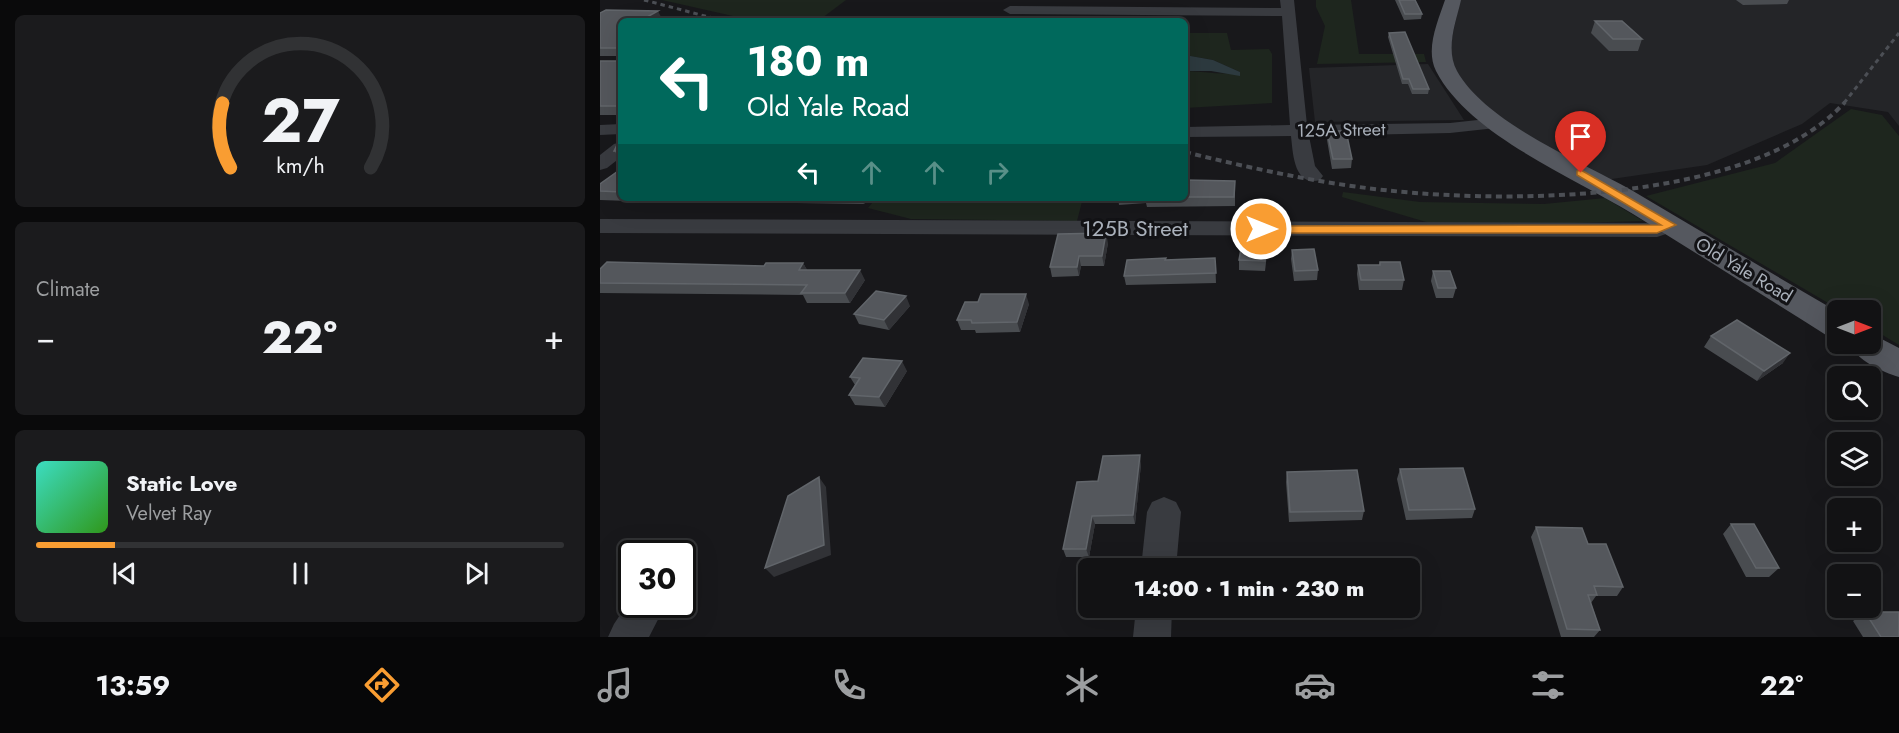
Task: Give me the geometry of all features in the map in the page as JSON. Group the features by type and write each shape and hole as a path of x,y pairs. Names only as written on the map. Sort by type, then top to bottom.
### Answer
{"main road":[{"name":"Old Yale Road","path":"1453,0 1442,48 1442,61 1472,102 1496,123 1827,320"},
{"path":"1881,353 1899,364"}],"street":[{"path":"1010,10 1288,6 1299,130 1305,167 1313,176"},
{"name":"125A Street","path":"1188,132 1450,128 1496,123"},
{"path":"600,130 618,129"},
{"path":"600,164 618,150"},
{"name":"125B Street","path":"600,226 1657,230 1670,225"},
{"path":"1159,558 1164,512"},
{"path":"627,637 639,618"},
{"path":"1152,637 1154,618"}],"shaded area":[{"path":"662,0 846,0 822,18 742,18"},
{"path":"1316,0 1351,0 1359,54 1424,54 1426,62 1317,64 1325,26 1316,7"},
{"path":"1460,0 1899,0 1899,126 1888,112 1830,103 1802,124 1707,165 1605,180 1513,129 1477,99 1447,62"},
{"path":"1023,16 1186,18 1017,18"},
{"path":"1188,33 1227,33 1231,50 1269,49 1272,54 1272,103 1188,108 1188,71 1240,72 1213,60 1188,56"},
{"path":"1188,56 1213,60 1240,72 1240,76 1211,71 1188,71"},
{"path":"1428,64 1464,120 1315,122 1309,68"},
{"path":"1851,109 1882,115 1899,136 1899,345 1881,334 1881,300 1827,300 1827,302 1646,196 1775,163"},
{"path":"1343,192 1420,202 1544,204 1605,198 1643,221 1443,227 1342,197"},
{"path":"874,201 1082,201 1077,221 911,219 868,208"}],"building":[{"path":"1399,0 1415,0 1422,14 1405,14"},
{"path":"606,10 658,11 645,18 618,18 618,106 600,106 600,61 617,61 617,48 600,48 600,13"},
{"path":"1595,21 1622,21 1642,39 1613,39"},
{"path":"1405,32 1429,89 1413,89 1409,79 1403,79 1389,33"},
{"path":"1327,131 1346,131 1352,159 1333,159"},
{"path":"618,171 618,192 600,191 600,184"},
{"path":"1188,180 1235,181 1234,197 1188,197"},
{"path":"1106,233 1102,256 1079,256 1077,267 1050,267 1058,234"},
{"path":"1242,243 1267,244 1265,261 1239,260"},
{"path":"1314,249 1318,270 1295,271 1292,250"},
{"path":"1166,258 1165,260 1215,258 1216,273 1124,276 1127,260"},
{"path":"607,262 764,266 766,263 803,263 799,270 860,270 845,293 801,293 807,285 600,283 600,269"},
{"path":"1380,262 1400,262 1404,280 1361,280 1358,265 1380,265"},
{"path":"1433,271 1450,271 1456,288 1438,288"},
{"path":"876,291 906,296 884,320 854,314"},
{"path":"981,294 1026,294 1017,322 972,323 971,320 957,320 965,302 978,302"},
{"path":"1737,320 1790,353 1764,371 1711,336"},
{"path":"863,358 902,361 879,397 849,395 860,378 850,377"},
{"path":"1140,455 1133,515 1092,516 1086,549 1063,549 1077,482 1098,481 1103,456"},
{"path":"1463,468 1475,509 1409,510 1400,469"},
{"path":"1357,470 1364,511 1290,512 1287,472"},
{"path":"819,477 824,545 765,568 788,496"},
{"path":"1731,524 1754,524 1779,568 1756,568"},
{"path":"1536,527 1582,528 1588,544 1606,544 1623,587 1594,586 1597,595 1588,595 1600,630 1567,629"},
{"path":"1881,612 1899,612 1899,637 1881,637 1869,618 1881,618"}],"railway":[{"path":"644,0 713,18"},
{"path":"1844,102 1899,33"},
{"path":"1188,153 1315,180 1414,193 1545,196 1616,191 1684,180 1747,162 1802,137 1844,102"}],"route":[{"path":"1261,229 1657,230 1670,225 1581,173"}]}
